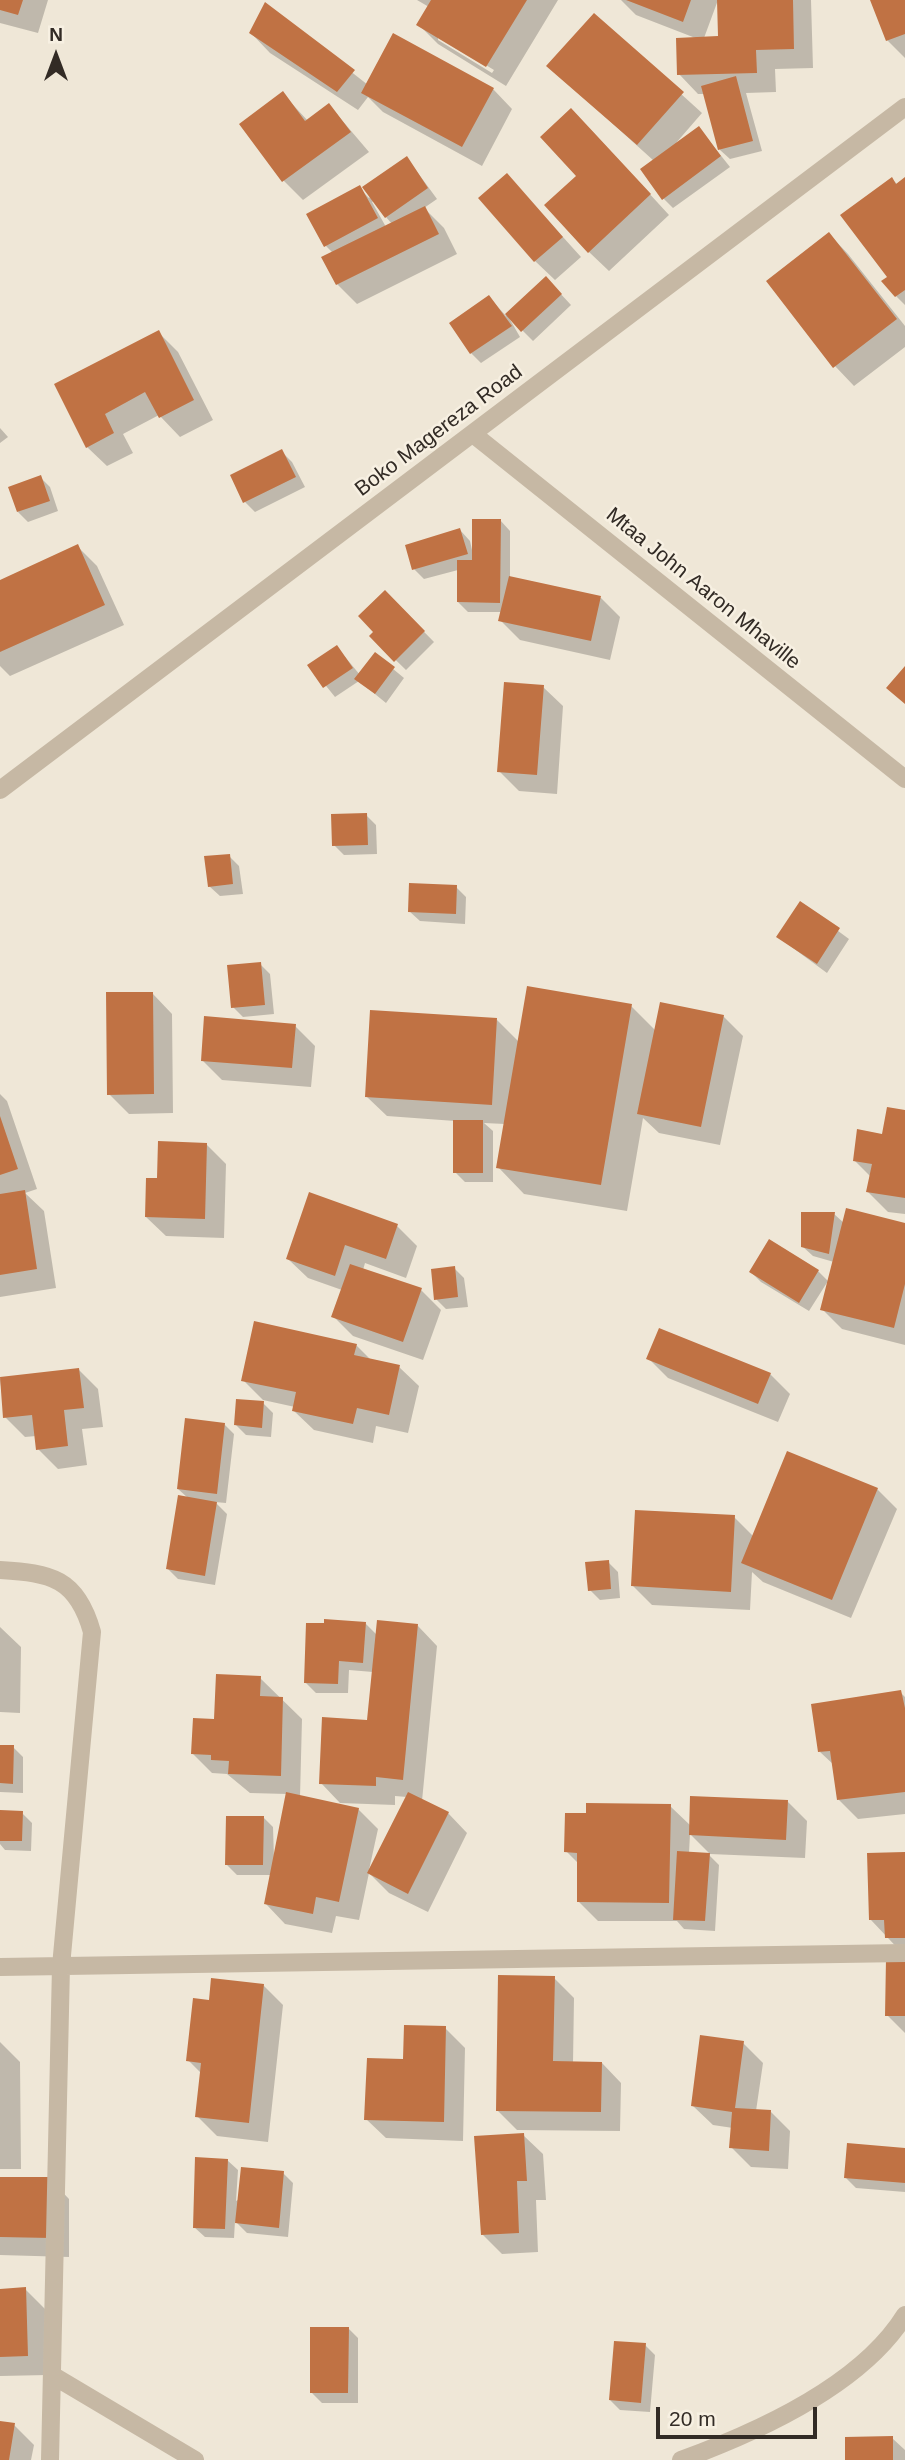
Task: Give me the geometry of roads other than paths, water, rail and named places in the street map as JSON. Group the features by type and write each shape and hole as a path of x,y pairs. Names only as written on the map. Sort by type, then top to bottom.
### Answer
{"street":[{"name":"Boko Magereza Road","path":"0,790 905,107"},
{"name":"Mtaa John Aaron Mhaville","path":"472,434 905,779"},
{"path":"0,1570 37,1572 58,1579 74,1592 86,1610 92,1632 61,1966 50,2460"},
{"path":"0,1967 905,1953"},
{"path":"681,2460 737,2440 839,2383 890,2339 905,2315"},
{"path":"52,2375 195,2460"}]}
